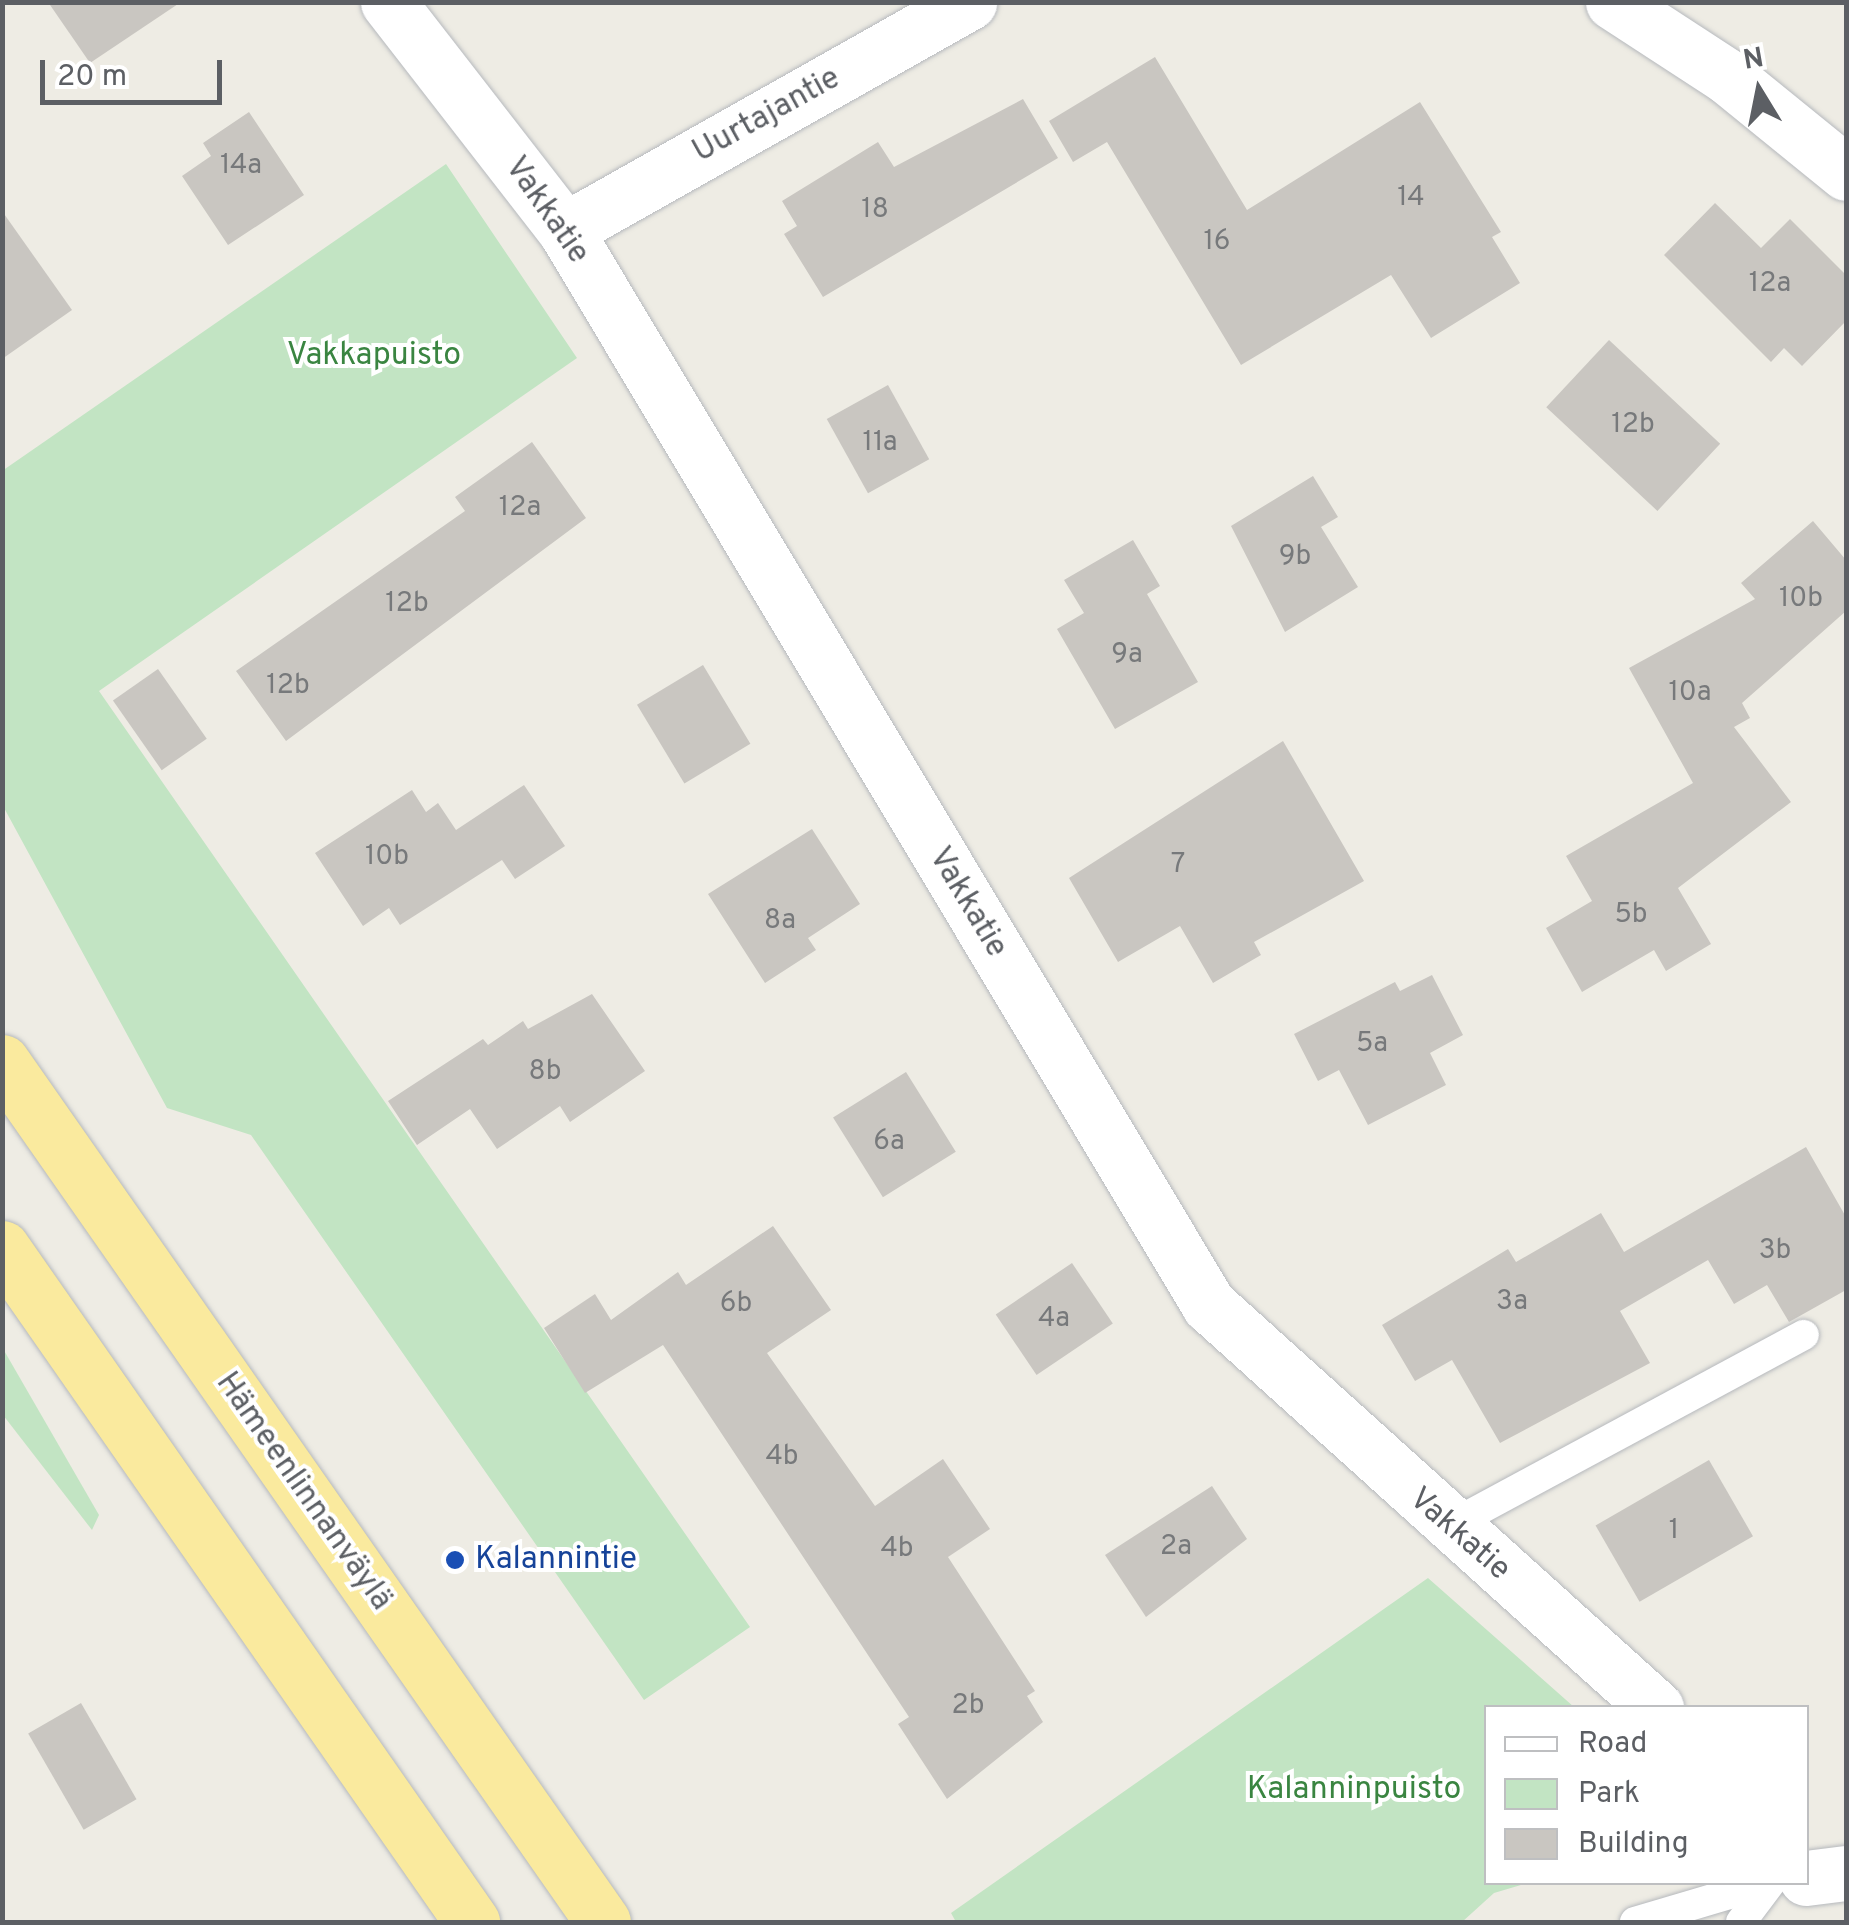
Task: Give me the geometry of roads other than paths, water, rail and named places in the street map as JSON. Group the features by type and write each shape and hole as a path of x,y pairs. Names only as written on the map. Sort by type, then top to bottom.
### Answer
{"highway":[{"name":"Hämeenlinnanväylä","path":"2,1062 603,1922"},
{"path":"2,1248 472,1922"}],"street":[{"name":"Vakkatie","path":"388,2 564,230 1208,1305 1449,1526 1653,1705"},
{"name":"Uurtajantie","path":"564,230 969,2"},
{"path":"1613,2 1728,78 1846,173"},
{"path":"1809,1878 1846,1874"}],"lane":[{"path":"1449,1526 1804,1335"},
{"path":"1635,1922 1760,1885"},
{"path":"1741,1922 1768,1885"}],"place":[{"name":"Kalannintie","path":"455,1560"}],"park label":[{"name":"Vakkapuisto","path":"374,356"},
{"name":"Kalanninpuisto","path":"1354,1790"}]}
